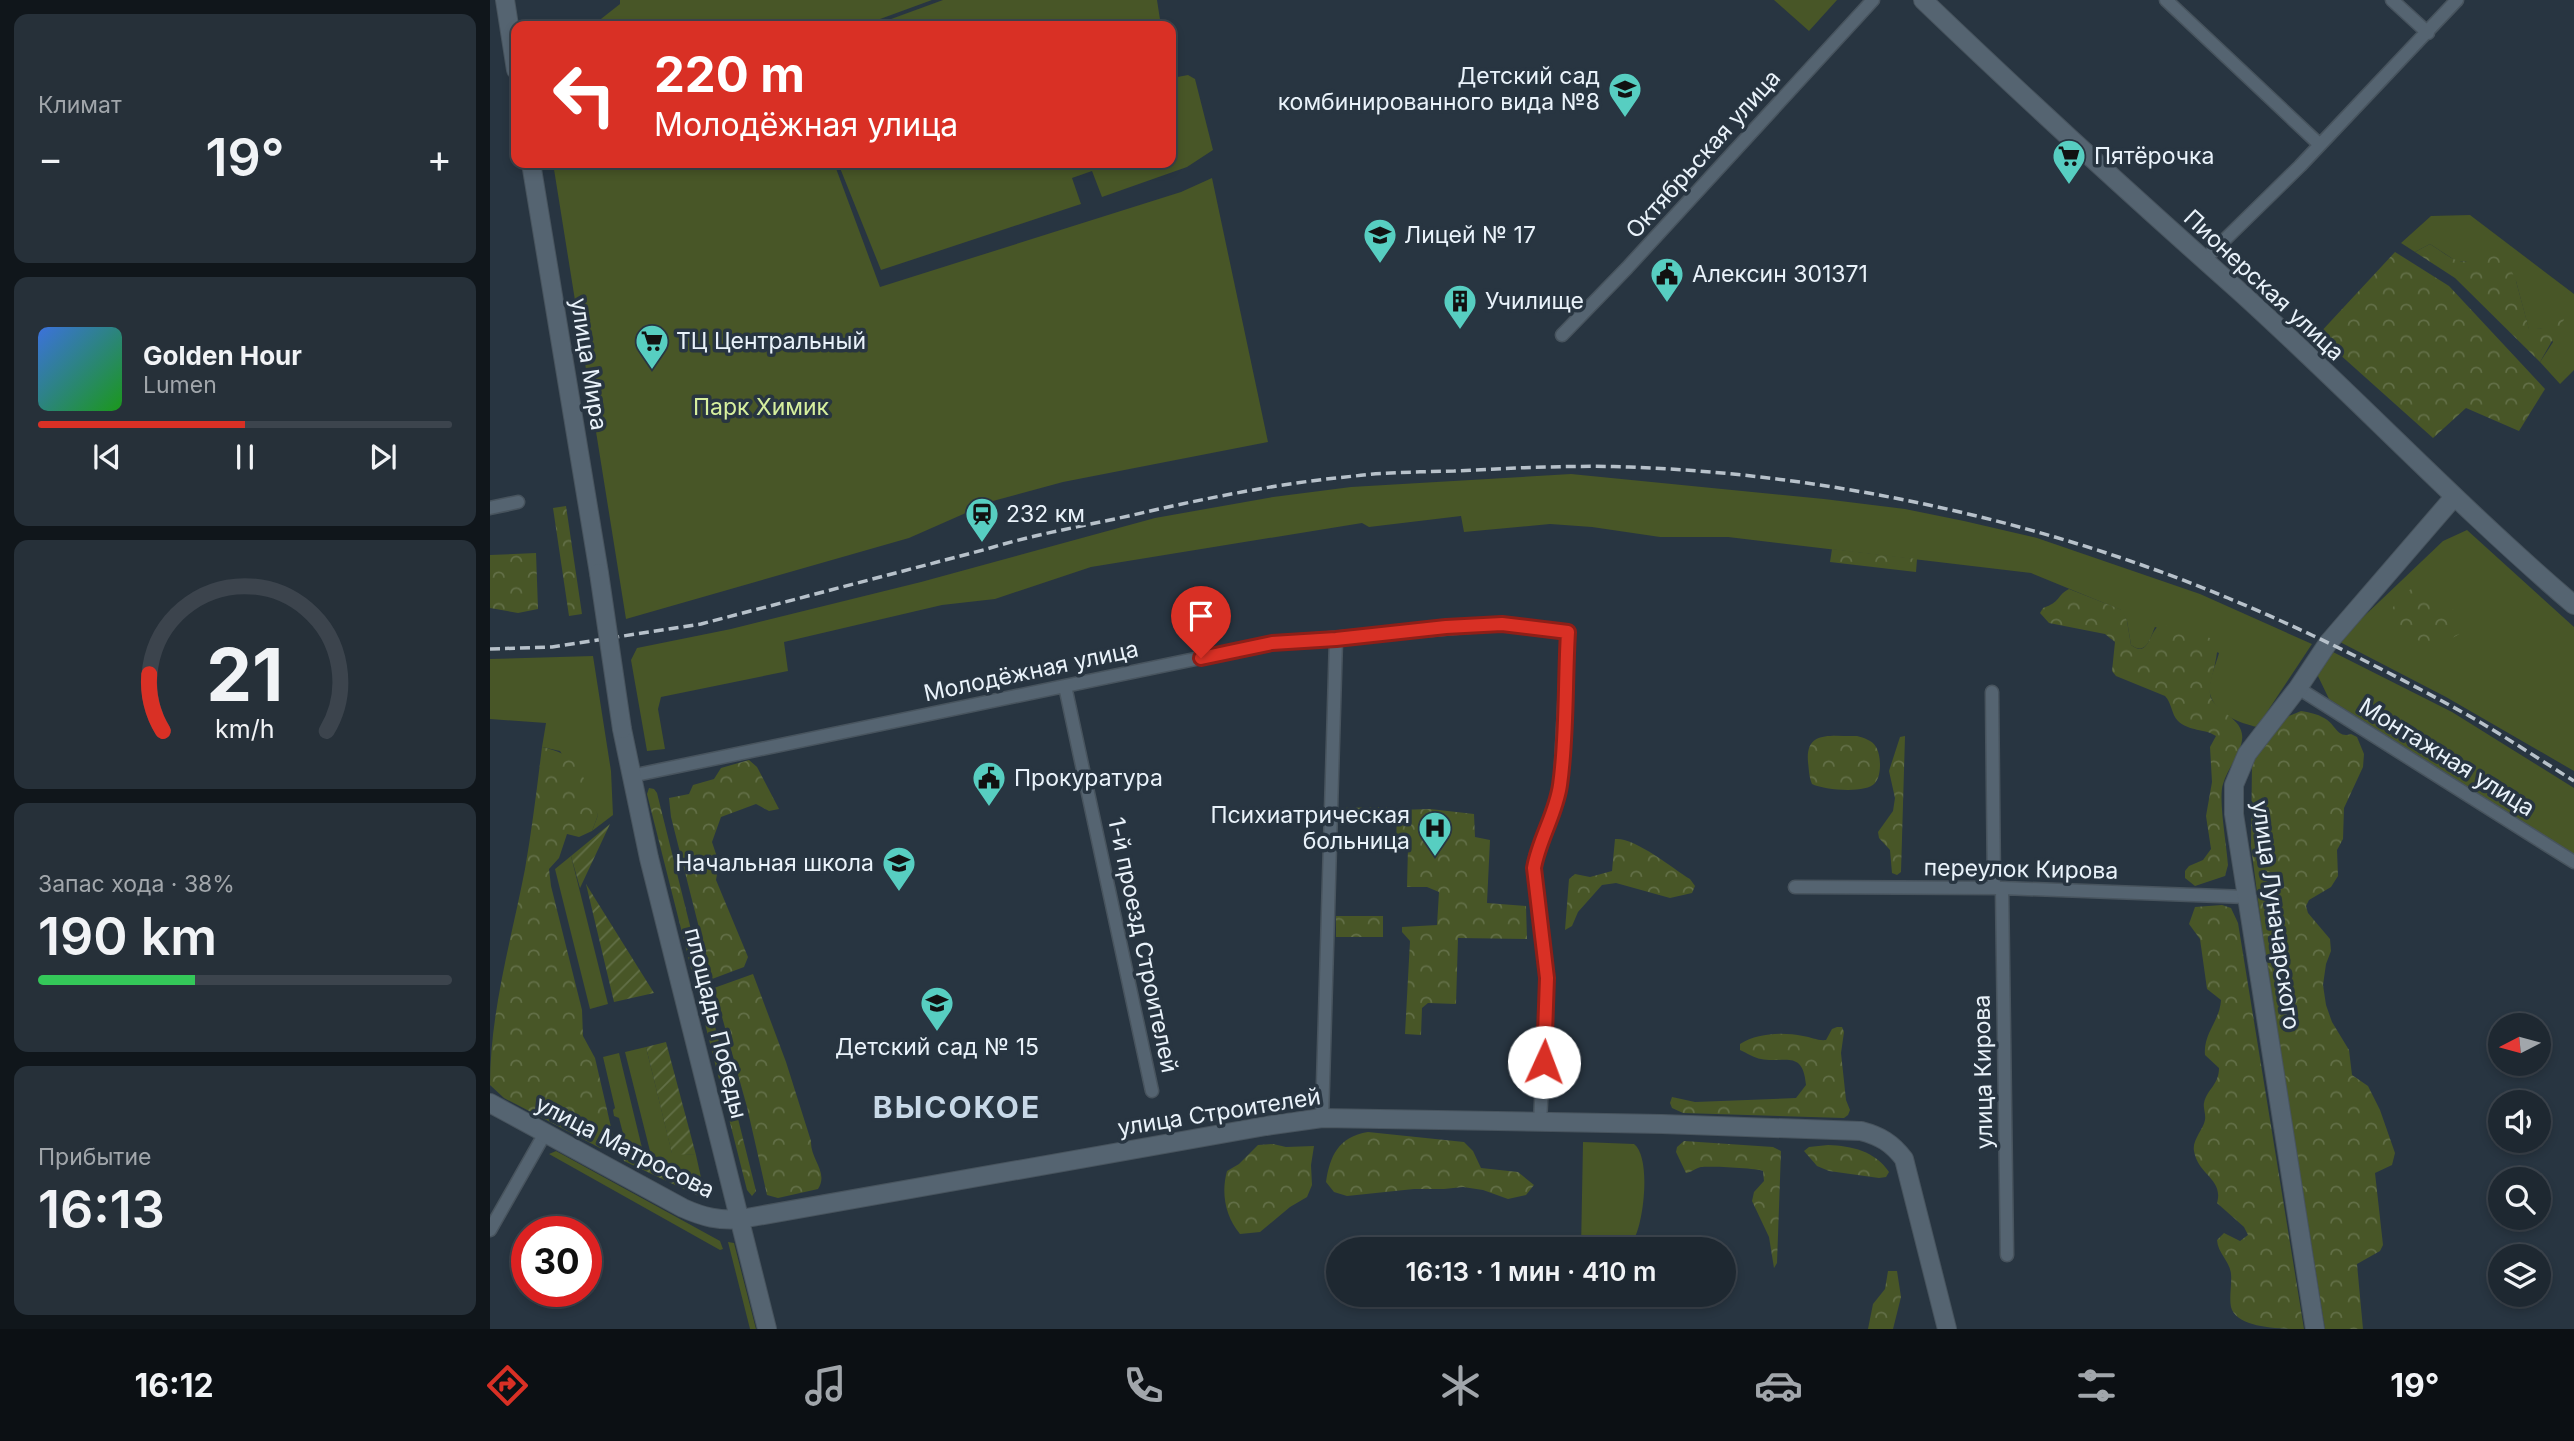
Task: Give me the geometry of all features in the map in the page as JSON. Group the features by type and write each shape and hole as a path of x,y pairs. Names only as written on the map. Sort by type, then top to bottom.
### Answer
{"main road":[{"path":"505,0 511,38"},
{"name":"Пионерская улица","path":"1923,0 2055,126 2237,290 2454,497 2574,604"},
{"name":"улица Мира","path":"532,168 622,729"},
{"name":"улица Луначарского","path":"2315,1329 2234,814 2235,785 2247,754 2298,688 2328,643 2454,497"},
{"name":"площадь Победы","path":"622,729 649,858 768,1329"},
{"name":"улица Матросова","path":"490,1103 683,1209 719,1220 741,1219"},
{"name":"улица Строителей","path":"741,1219 1322,1118 1842,1129 1876,1135 1896,1150 1908,1169 1947,1329"}],"street":[{"name":"Октябрьская улица","path":"1562,335 1873,0"},
{"path":"2166,0 2319,144"},
{"path":"2392,0 2428,33"},
{"path":"2203,261 2300,166 2457,0"},
{"path":"490,508 518,502"},
{"name":"Молодёжная улица","path":"631,776 1272,643 1502,624 1568,632 1560,786 1534,868 1547,978 1540,1123"},
{"path":"1322,1118 1336,639"},
{"name":"1-й проезд Строителей","path":"1065,686 1152,1091"},
{"name":"Монтажная улица","path":"2298,688 2574,862"},
{"name":"улица Кирова","path":"1992,692 2007,1255"},
{"name":"переулок Кирова","path":"1795,887 1998,888 2247,897"},
{"path":"490,1230 544,1135"}],"green space":[{"path":"620,0 932,0 875,21 598,21 620,4"},
{"path":"943,0 1157,0 1160,21 886,21"},
{"path":"1774,0 1837,0 1809,31"},
{"path":"1188,75 1195,79 1213,150 1187,167 1102,197 1092,171 1072,178 1081,204 881,270 840,168 1176,168 1176,77"},
{"name":"Парк Химик","path":"554,168 836,168 880,287 1181,192 1212,178 1268,442 1063,482 993,501 909,538 626,619"},
{"path":"2470,215 2574,294 2574,370 2560,384 2540,362 2553,342 2543,328 2529,330 2516,281 2472,261 2456,261 2430,244 2415,252 2401,243 2431,216"},
{"path":"2430,244 2458,261 2470,260 2487,251 2506,258 2516,281 2529,329 2543,328 2552,313 2566,316 2540,362 2455,278 2415,252"},
{"path":"2395,252 2449,286 2545,389 2519,431 2466,408 2433,438 2318,335"},
{"path":"1571,474 1824,499 1905,509 1964,521 2037,538 2200,594 2312,644 2257,727 2224,713 2214,703 2210,692 2211,681 2219,653 2155,627 2147,645 2136,648 2131,645 2127,621 2121,610 2031,573 1728,537 1660,537 1592,527 1550,524 1464,532 1461,516 1369,527 1362,523 1091,567 995,599 942,605 784,642 788,671 661,697 658,709 665,749 647,751 631,660 637,648 731,629 921,582 1155,518 1273,497 1351,487"},
{"path":"566,506 582,614 569,616 553,508"},
{"path":"2467,530 2574,627 2574,771 2446,697 2338,641 2443,541"},
{"path":"1832,549 1917,559 1916,572 1830,562"},
{"path":"536,553 538,609 518,613 490,608 490,555"},
{"path":"2420,585 2463,617 2465,631 2445,642 2421,643 2408,631 2394,631 2389,615 2405,593"},
{"path":"2069,589 2122,610 2127,621 2131,645 2137,648 2142,649 2145,646 2161,624 2217,640 2217,655 2210,687 2211,698 2236,722 2242,733 2241,746 2225,778 2222,791 2228,865 2225,876 2195,886 2185,878 2185,871 2189,866 2203,860 2211,849 2206,816 2212,782 2210,747 2216,736 2187,727 2178,721 2165,696 2116,676 2112,671 2115,642 2105,634 2049,623 2040,613"},
{"path":"2331,651 2452,712 2574,788 2574,854 2329,699 2317,674"},
{"path":"593,656 611,771 613,815 592,831 598,815 560,751 542,747 546,723 490,719 490,659"},
{"path":"2301,711 2324,718 2342,734 2357,737 2364,754 2363,767 2344,808 2343,839 2337,850 2338,876 2331,887 2309,900 2306,906 2308,913 2330,939 2331,951 2323,985 2332,1022 2349,1050 2352,1075 2368,1086 2380,1110 2395,1153 2392,1165 2375,1173 2383,1245 2380,1251 2357,1264 2363,1329 2325,1329 2266,962 2251,846 2252,763 2270,735 2289,716"},
{"path":"1857,736 1870,741 1878,751 1880,770 1875,783 1854,790 1812,784 1808,762 1811,744 1822,737"},
{"path":"1905,736 1901,872 1897,875 1892,873 1890,850 1879,838 1878,832 1893,811 1895,798 1889,771 1900,737"},
{"path":"542,747 557,751 575,763 585,780 598,815 592,831 579,837 567,834 559,858 549,869 582,1010 583,1036 595,1058 614,1140 611,1146 600,1148 504,1098 490,1085 497,1004 525,869"},
{"path":"749,760 757,767 779,809 769,811 756,804 721,817 712,842 719,863 716,880 748,957 744,967 712,979 671,817 669,798 689,794 693,785 714,779 721,768"},
{"path":"649,788 657,793 756,1191 752,1196 747,1190 647,794"},
{"path":"1388,807 1387,821 1338,820 1338,808"},
{"path":"1430,809 1474,814 1475,837 1490,840 1487,903 1526,906 1527,939 1458,938 1456,1004 1428,1003 1422,1008 1421,1035 1405,1034 1410,941 1402,932 1402,927 1437,925 1439,892 1427,887 1407,887 1408,847 1396,847 1397,810"},
{"path":"610,824 580,888 571,856"},
{"path":"1615,839 1643,848 1690,879 1695,886 1692,893 1670,898 1616,883 1602,885 1578,912 1572,926 1565,930 1569,879 1575,874 1590,877 1612,871"},
{"path":"571,856 608,1004 590,1009 555,869"},
{"path":"586,884 654,993 614,1002"},
{"path":"2222,905 2231,908 2238,923 2304,1329 2251,1324 2235,1314 2230,1303 2230,1269 2217,1240 2224,1233 2240,1241 2248,1235 2244,1227 2217,1203 2217,1188 2200,1166 2194,1151 2205,1120 2206,1098 2218,1074 2219,1068 2205,1055 2205,1047 2221,1000 2207,989 2200,939 2189,924 2195,907"},
{"path":"1336,916 1383,916 1383,937 1336,937"},
{"path":"753,974 786,1062 821,1177 818,1189 778,1198 767,1195 747,1107 714,988"},
{"path":"1842,1027 1844,1032 1841,1053 1846,1100 1850,1110 1844,1118 1683,1113 1672,1108 1672,1097 1695,1102 1796,1098 1806,1085 1801,1066 1791,1060 1756,1058 1740,1050 1740,1044 1754,1038 1779,1034 1826,1040 1832,1029"},
{"path":"666,1042 696,1155 672,1154 646,1047"},
{"path":"646,1047 672,1153 696,1155 702,1182 652,1159 625,1052"},
{"path":"619,1053 644,1156 627,1149 619,1118 614,1116 615,1108 603,1057"},
{"path":"1368,1132 1464,1142 1473,1151 1481,1168 1518,1172 1534,1185 1526,1195 1508,1199 1483,1190 1463,1187 1347,1196 1334,1192 1326,1182 1333,1156 1349,1138"},
{"path":"1684,1141 1773,1147 1781,1151 1777,1263 1774,1268 1769,1237 1752,1201 1754,1192 1764,1181 1763,1171 1706,1167 1686,1173 1676,1152 1677,1147"},
{"path":"1583,1142 1634,1144 1643,1161 1644,1174 1641,1217 1635,1237 1581,1237"},
{"path":"1258,1145 1286,1147 1314,1146 1312,1185 1307,1197 1290,1207 1260,1232 1240,1234 1231,1220 1226,1204 1224,1188 1227,1171 1239,1164"},
{"path":"1828,1145 1870,1154 1889,1172 1886,1177 1879,1178 1829,1171 1817,1166 1804,1151 1809,1147"},
{"path":"627,1149 702,1182 707,1200 624,1161 621,1150"},
{"path":"556,1151 720,1241 723,1249 720,1250 549,1154"},
{"path":"728,1242 734,1243 756,1329 750,1329"},
{"path":"1888,1271 1897,1271 1901,1297 1893,1329 1868,1329 1873,1304 1885,1289"}],"railway":[{"path":"490,649 552,647 701,624 1041,535 1216,497 1299,483 1379,474 1542,467 1629,467 1705,471 1858,491 1934,506 2085,546 2157,571 2257,610 2370,663 2468,715 2574,781"}],"place":[{"name":"Детский сад комбинированного вида №8","path":"1625,119"},
{"name":"Пятёрочка","path":"2069,186"},
{"name":"Лицей № 17","path":"1380,265"},
{"name":"Алексин 301371","path":"1667,304"},
{"name":"Училище","path":"1460,331"},
{"name":"ТЦ Центральный","path":"652,371"},
{"name":"232 км","path":"982,544"},
{"name":"Прокуратура","path":"989,808"},
{"name":"Психиатрическая больница","path":"1435,858"},
{"name":"Начальная школа","path":"899,893"},
{"name":"Детский сад № 15","path":"937,1033"}],"district":[{"name":"ВЫСОКОЕ","path":"957,1108"}],"route":[{"path":"1201,658 1272,643 1446,627 1502,624 1568,632 1560,786 1534,868 1547,978 1544,1062"}]}
